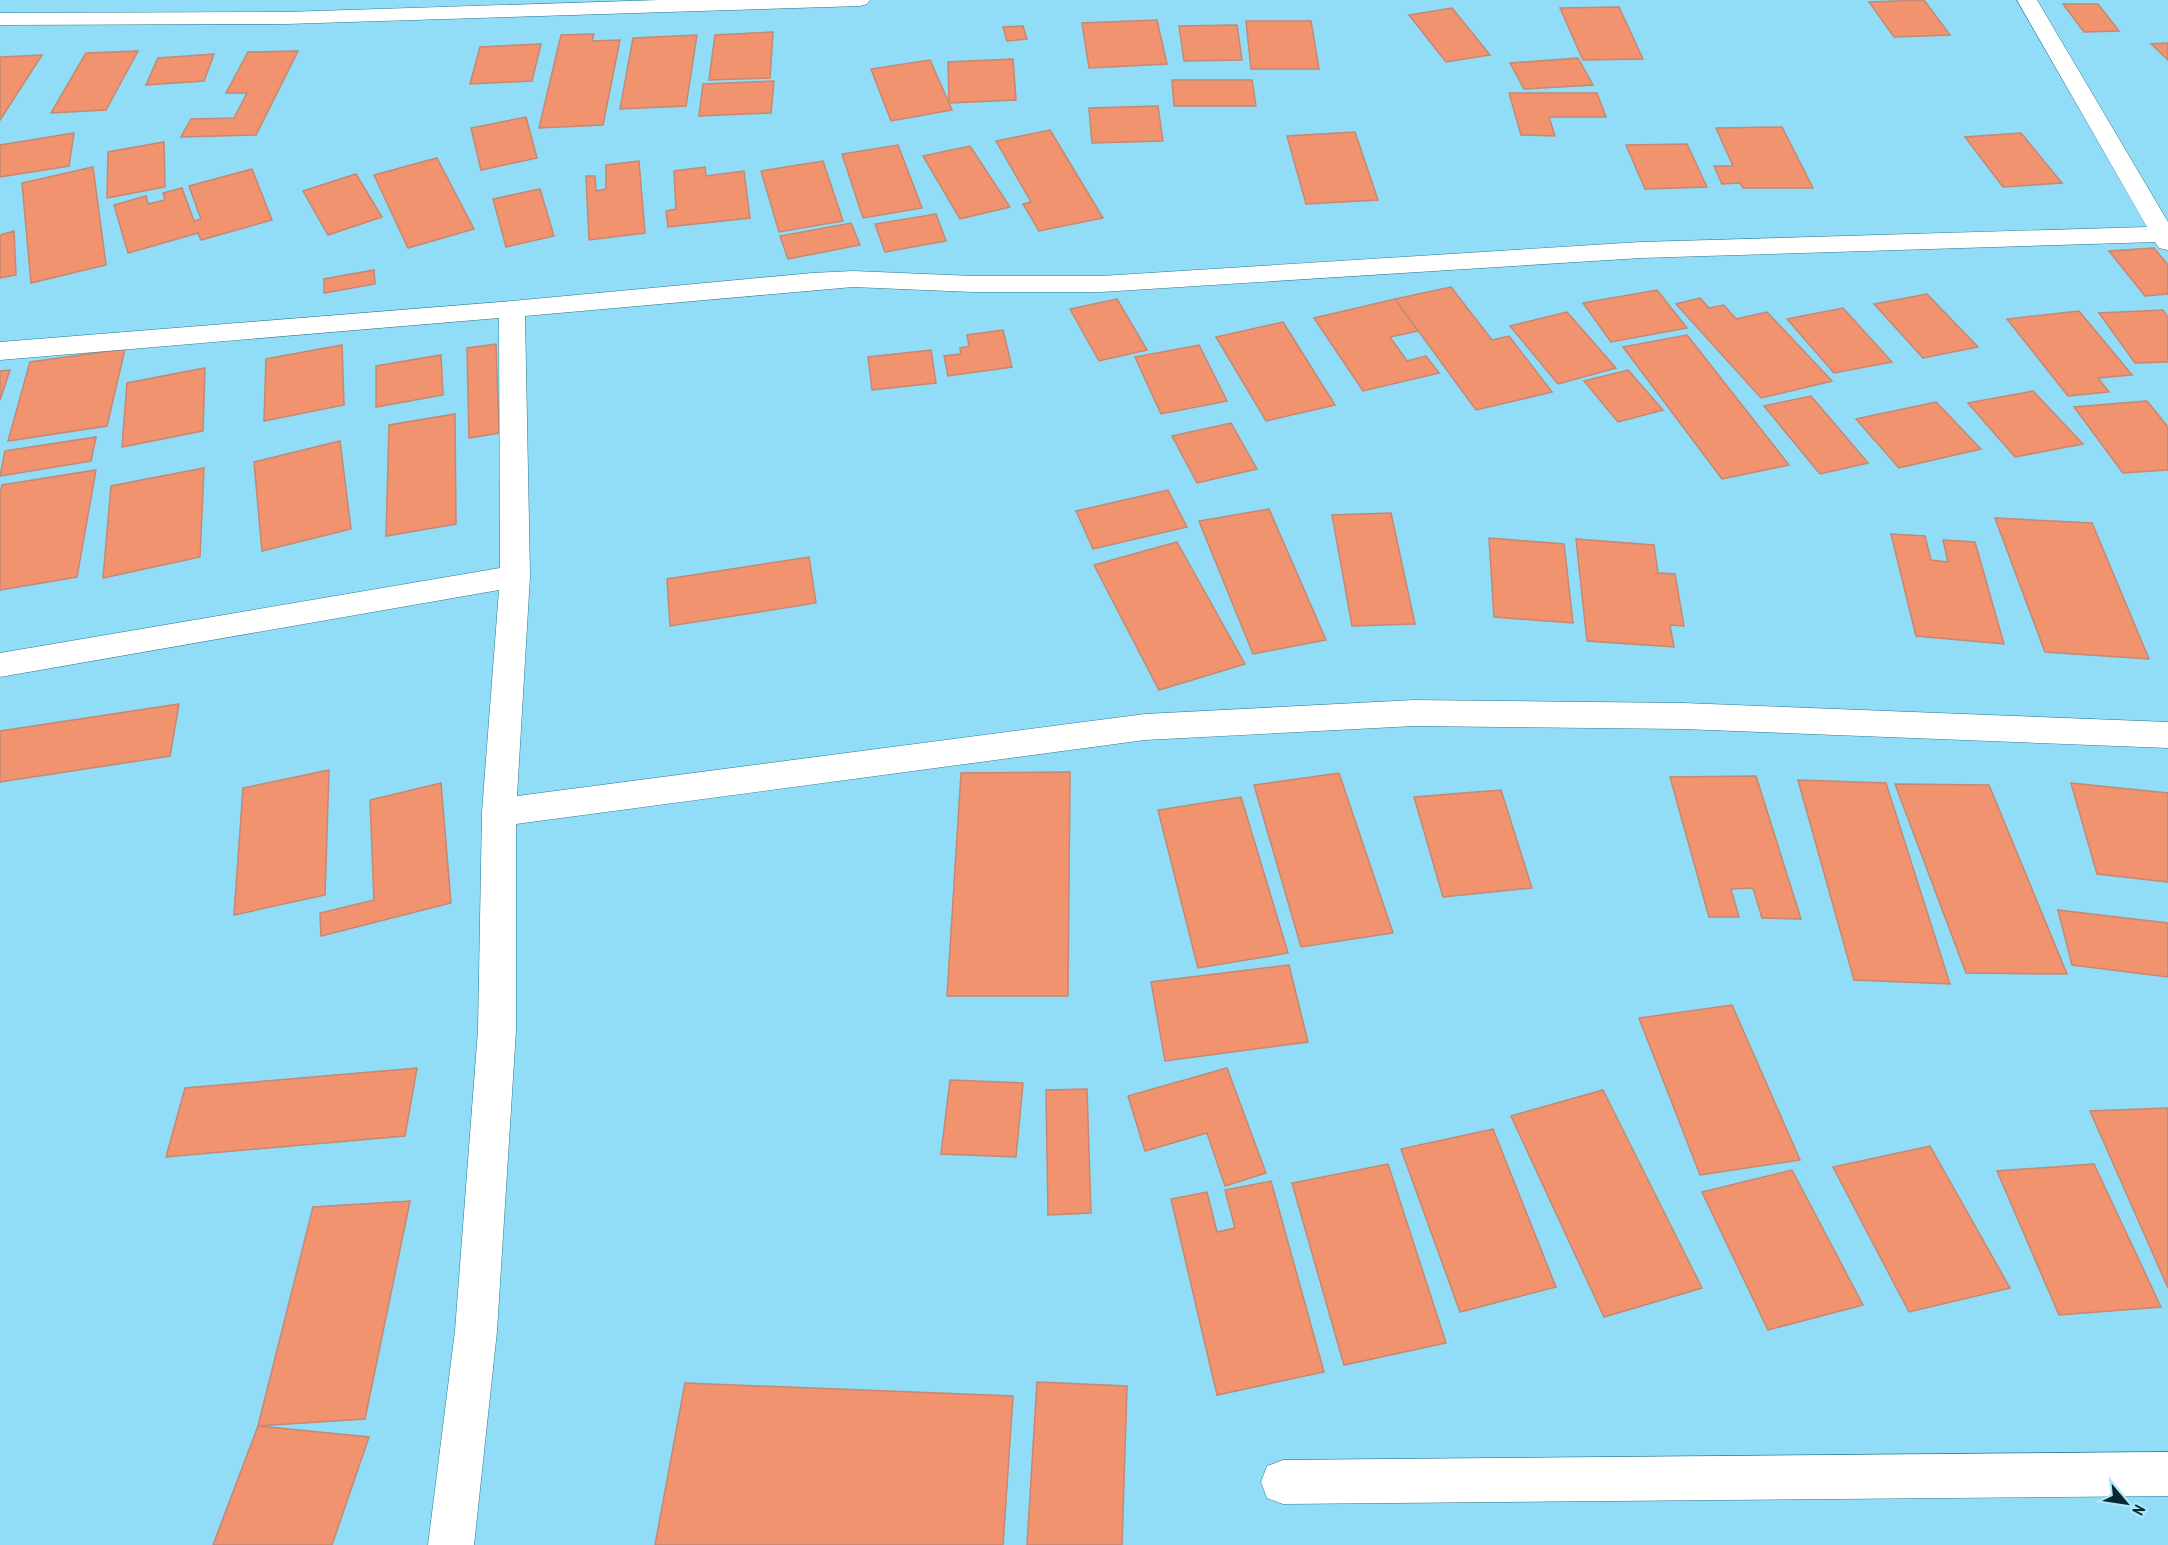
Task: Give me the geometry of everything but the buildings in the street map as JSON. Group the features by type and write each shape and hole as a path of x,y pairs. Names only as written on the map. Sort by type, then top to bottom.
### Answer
{"street":[{"path":"0,19 286,18 860,0"},
{"path":"0,351 512,309 812,281 853,279 973,284 1101,284 1641,250 2166,237 2027,0"},
{"path":"451,1545 476,1331 497,1030 499,812 515,576 512,309"},
{"path":"0,665 515,576"},
{"path":"499,812 1145,727 1414,713 1683,716 2168,735"},
{"path":"1283,1482 2168,1473"}]}
